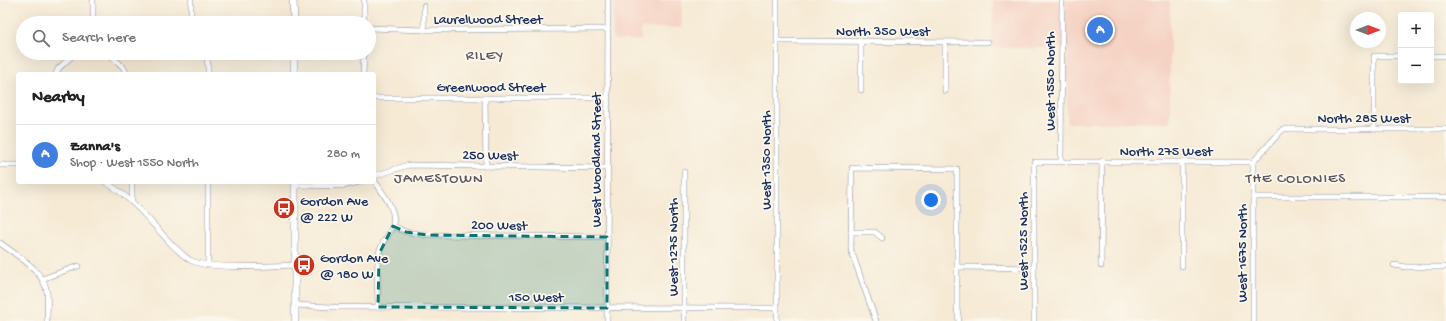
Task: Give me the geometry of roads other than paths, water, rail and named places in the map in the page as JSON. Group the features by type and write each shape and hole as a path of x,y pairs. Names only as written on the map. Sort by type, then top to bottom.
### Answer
{"main road":[{"path":"293,0 294,16"},
{"path":"294,60 294,72"},
{"path":"295,184 295,321"}],"street":[{"path":"93,0 93,16"},
{"path":"191,0 191,16"},
{"path":"364,0 364,16"},
{"name":"West Woodland Street","path":"607,321 608,0"},
{"name":"West 1350 North","path":"777,321 778,0"},
{"name":"West 1550 North","path":"1061,162 1062,0"},
{"path":"424,6 424,30"},
{"name":"Laurelwood Street","path":"376,28 424,30 608,29"},
{"name":"North 350 West","path":"778,41 988,42"},
{"path":"861,42 861,90"},
{"path":"945,42 945,91"},
{"path":"1374,129 1374,56 1398,56"},
{"path":"1434,56 1446,56"},
{"path":"57,72 68,60"},
{"path":"116,60 126,72"},
{"path":"207,60 208,72"},
{"path":"363,72 364,60"},
{"name":"Greenwood Street","path":"376,98 607,98"},
{"path":"485,98 486,166"},
{"name":"North 285 West","path":"1253,162 1283,129 1446,128"},
{"path":"1101,266 1102,161"},
{"name":"North 275 West","path":"1034,162 1253,162"},
{"name":"West 1525 North","path":"1034,162 1034,321"},
{"path":"1182,162 1182,266"},
{"name":"West 1675 North","path":"1253,162 1253,321"},
{"path":"0,165 16,165"},
{"name":"250 West","path":"376,175 408,165 607,168"},
{"path":"876,321 851,250 852,168 957,169 957,267 959,321"},
{"name":"West 1275 North","path":"684,172 684,321"},
{"path":"376,183 394,216 393,226 379,254 378,307"},
{"path":"109,184 118,189 176,249 191,260 208,265 295,265"},
{"path":"132,184 132,202"},
{"path":"208,184 208,265"},
{"path":"295,184 343,186 351,184"},
{"path":"1253,197 1446,197"},
{"name":"200 West","path":"393,226 406,232 427,235 607,237"},
{"path":"851,232 875,232 882,238"},
{"path":"0,243 34,268 42,279 47,292 47,321"},
{"path":"1394,265 1406,267 1446,267"},
{"path":"42,279 78,266"},
{"path":"957,267 1034,268"},
{"name":"150 West","path":"295,305 378,307 776,308"}],"place":[{"name":"Zanna's","path":"1100,30"},
{"name":"Gordon Ave @ 222 W","path":"284,208"},
{"name":"Gordon Ave @ 180 W","path":"304,265"}],"district":[{"name":"RILEY","path":"485,54"},
{"name":"JAMESTOWN","path":"439,177"},
{"name":"THE COLONIES","path":"1296,177"}]}
